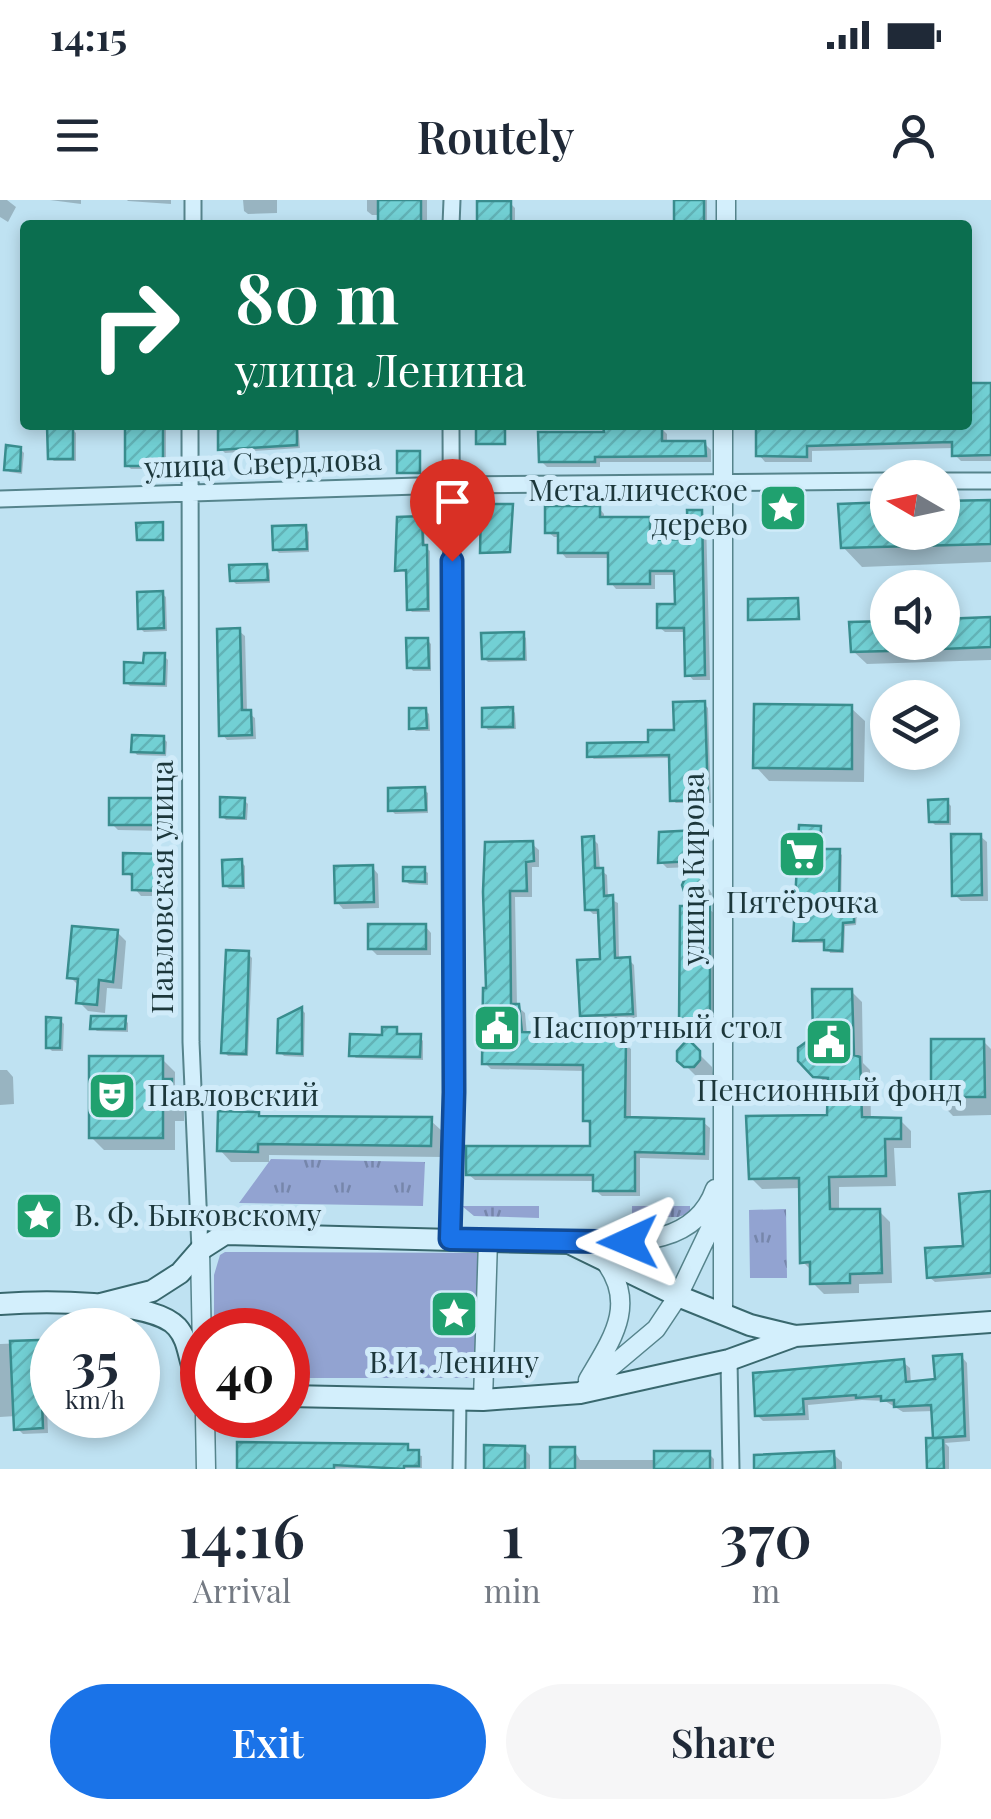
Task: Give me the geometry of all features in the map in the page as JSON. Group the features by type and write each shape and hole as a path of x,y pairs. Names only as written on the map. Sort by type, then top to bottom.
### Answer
{"main road":[{"path":"101,1304 152,1291 180,1273 200,1250 224,1234 569,1243 678,1296 750,1324 795,1336"},
{"path":"0,1304 101,1304 167,1318 180,1330"},
{"path":"310,1397 483,1400 580,1393 728,1360 795,1336 991,1322"}],"street":[{"name":"Павловская улица","path":"190,430 191,1042 201,1308"},
{"path":"450,1239 454,1092 451,430"},
{"name":"улица Кирова","path":"723,430 724,1313"},
{"name":"улица Свердлова","path":"0,499 451,484 870,481"},
{"path":"960,481 991,481"},
{"path":"569,1243 628,1242 677,1234 698,1219 710,1203 724,1165"},
{"path":"580,1393 656,1329 678,1296 723,1203"},
{"path":"483,1400 488,1240"},
{"path":"580,1393 617,1331 620,1314 616,1276 604,1260"},
{"path":"728,1360 731,1469"},
{"path":"459,1469 460,1400"},
{"path":"205,1438 206,1469"}],"green space":[{"path":"271,1159 425,1162 423,1206 239,1203"},
{"path":"462,1206 539,1206 539,1218 474,1216"},
{"path":"632,1206 690,1206 690,1213 678,1217 632,1217"},
{"path":"786,1209 787,1278 750,1278 749,1210"},
{"path":"486,1253 482,1378 310,1378 310,1308 214,1308 214,1275 220,1255"}],"building":[{"path":"378,200 421,200 421,220 378,220"},
{"path":"674,200 704,200 704,220 674,220"},
{"path":"477,201 511,201 511,220 477,220"},
{"path":"972,383 991,383 991,455 952,456 952,442 807,446 807,457 756,456 756,430 972,430"},
{"path":"47,430 73,430 73,459 48,459"},
{"path":"125,430 163,430 163,466 125,466"},
{"path":"218,430 297,430 297,445 218,450"},
{"path":"476,430 505,430 505,444 476,444"},
{"path":"662,430 662,441 705,441 706,456 539,462 538,432"},
{"path":"6,445 21,447 20,471 4,470"},
{"path":"397,451 420,451 420,473 397,473"},
{"path":"991,500 991,544 960,545 960,501"},
{"path":"870,503 870,547 841,548 838,504"},
{"path":"481,504 513,504 510,552 480,553"},
{"path":"545,506 600,506 600,517 650,517 650,540 688,539 687,510 702,510 705,675 685,676 684,628 657,628 657,604 675,604 674,571 650,571 650,584 608,584 608,553 558,553 558,533 545,533"},
{"path":"422,516 423,545 427,545 428,609 407,610 406,570 395,571 397,517"},
{"path":"163,522 163,540 137,540 136,523"},
{"path":"306,525 307,549 273,550 272,526"},
{"path":"267,564 268,580 230,581 229,565"},
{"path":"163,591 164,628 138,629 137,592"},
{"path":"798,598 799,619 748,620 748,599"},
{"path":"991,617 991,647 960,648 960,618"},
{"path":"870,621 870,651 851,652 849,622"},
{"path":"240,628 242,710 251,710 252,735 219,736 217,629"},
{"path":"524,632 524,659 482,659 481,633"},
{"path":"406,638 428,638 429,668 407,668"},
{"path":"144,653 165,653 164,684 124,683 124,662 143,663"},
{"path":"705,701 708,800 670,801 669,755 587,757 587,743 648,742 648,730 674,730 673,702"},
{"path":"754,704 852,705 852,769 753,768"},
{"path":"513,707 513,727 482,727 482,708"},
{"path":"409,708 426,708 427,728 409,729"},
{"path":"132,735 164,736 164,753 131,752"},
{"path":"425,787 426,810 388,811 388,788"},
{"path":"220,797 245,798 244,818 220,817"},
{"path":"109,798 163,798 163,825 109,825"},
{"path":"948,799 948,822 929,822 928,800"},
{"path":"799,825 821,826 820,849 840,849 839,908 854,908 854,922 843,923 842,951 824,950 824,940 793,941"},
{"path":"699,830 700,876 706,886 696,906 710,906 710,1024 679,1024 680,906 689,906 682,885 693,861 658,863 659,832"},
{"path":"951,834 981,834 982,895 952,896"},
{"path":"594,836 595,868 603,868 604,896 613,895 615,958 630,957 633,1014 580,1016 577,960 600,959 598,910 585,910 582,837"},
{"path":"533,841 534,861 526,862 527,891 510,891 511,1004 519,1004 522,1032 569,1033 569,1040 626,1040 625,1117 704,1119 704,1154 635,1152 635,1191 593,1191 593,1175 466,1175 466,1146 590,1146 590,1121 583,1121 583,1065 482,1064 485,842"},
{"path":"123,853 164,854 163,891 132,890 132,874 123,874"},
{"path":"242,859 243,886 223,886 222,860"},
{"path":"373,865 374,902 335,903 334,866"},
{"path":"403,867 425,867 425,882 403,881"},
{"path":"368,924 426,924 426,949 368,949"},
{"path":"72,926 118,930 113,982 99,980 97,1005 76,1003 78,979 67,978"},
{"path":"226,950 249,951 246,1054 221,1053"},
{"path":"812,989 852,989 854,1055 860,1057 862,1117 901,1118 901,1139 885,1139 886,1176 829,1177 830,1209 880,1209 882,1273 850,1274 850,1283 810,1284 810,1262 800,1263 799,1178 749,1179 746,1116 827,1115 828,1078 813,1077 798,1061 798,1048 813,1037"},
{"path":"302,1007 302,1054 277,1053 278,1019"},
{"path":"91,1016 126,1016 125,1029 90,1029"},
{"path":"46,1017 61,1018 60,1048 46,1048"},
{"path":"382,1027 397,1027 397,1034 421,1034 420,1057 349,1056 350,1034 382,1035"},
{"path":"688,1039 700,1051 700,1060 694,1067 684,1067 677,1061 677,1051"},
{"path":"931,1039 984,1039 985,1097 931,1097"},
{"path":"89,1056 163,1056 163,1079 172,1079 172,1109 163,1109 163,1138 89,1138"},
{"path":"218,1111 259,1112 259,1116 432,1117 431,1146 258,1144 258,1152 217,1151"},
{"path":"991,1191 991,1273 927,1278 925,1248 963,1246 959,1194"},
{"path":"10,1341 30,1341 30,1429 14,1430"},
{"path":"962,1354 965,1436 934,1438 943,1438 944,1469 927,1469 926,1438 933,1438 931,1405 894,1407 894,1400 856,1395 803,1399 804,1414 755,1416 753,1373 904,1359 906,1382 935,1379 933,1356"},
{"path":"237,1442 408,1444 408,1450 419,1450 419,1466 237,1469"},
{"path":"484,1445 525,1446 525,1469 484,1469"},
{"path":"550,1447 575,1447 575,1469 550,1469"},
{"path":"654,1451 710,1451 710,1469 654,1469"},
{"path":"834,1451 835,1469 754,1469 754,1455"}],"place":[{"name":"Металлическое дерево","path":"783,508"},
{"name":"Пятёрочка","path":"802,854"},
{"name":"Паспортный стол","path":"497,1028"},
{"name":"Пенсионный фонд","path":"829,1042"},
{"name":"Павловский","path":"112,1096"},
{"name":"В. Ф. Быковскому","path":"39,1216"},
{"name":"В.И. Ленину","path":"454,1314"}],"route":[{"path":"452,561 454,1092 450,1239 628,1242"}]}
